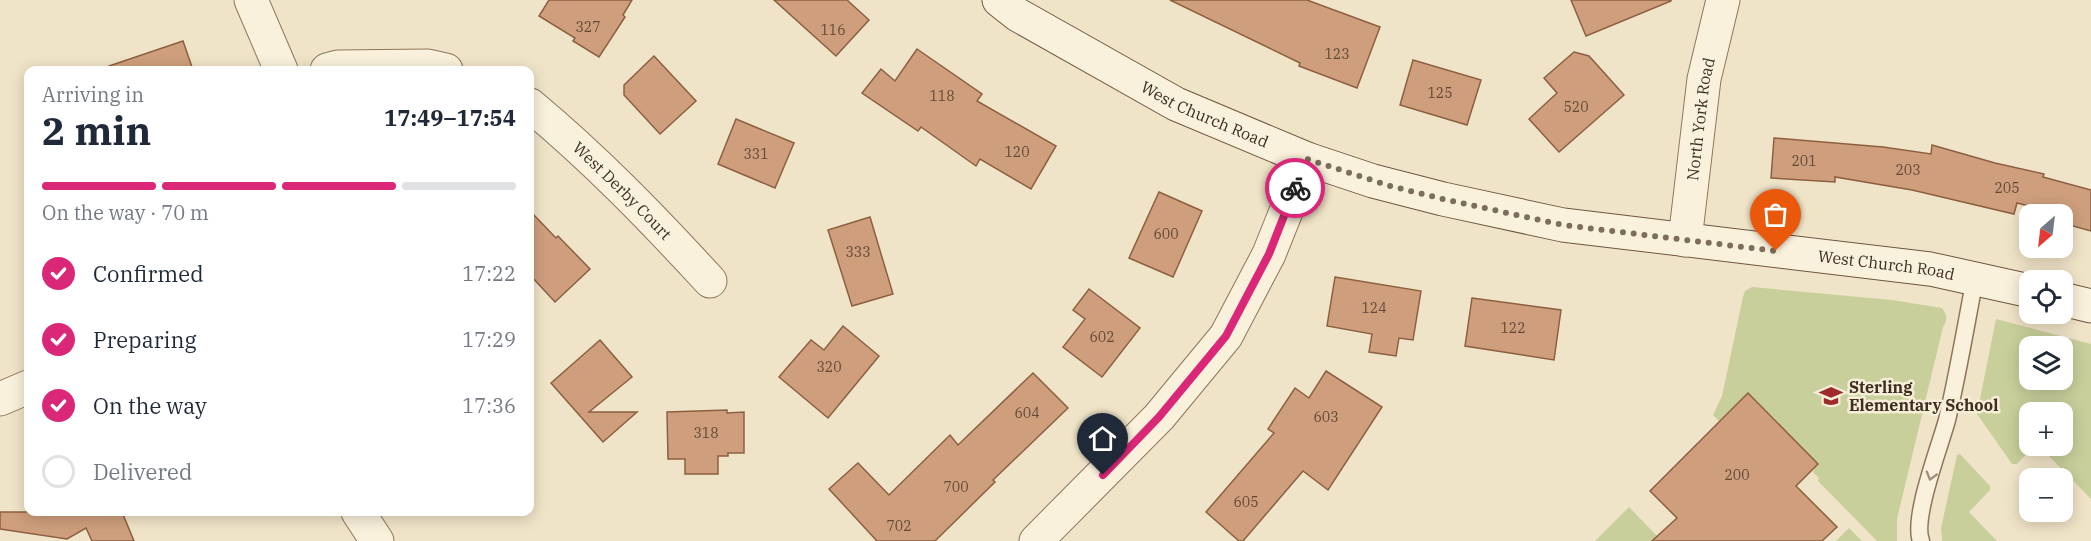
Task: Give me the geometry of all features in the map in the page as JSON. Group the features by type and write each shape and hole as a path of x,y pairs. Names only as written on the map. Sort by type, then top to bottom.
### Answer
{"street":[{"path":"250,0 279,66"},
{"name":"West Church Road","path":"999,0 1018,15 1176,104 1307,159 1373,182 1563,225 1930,269 2019,288"},
{"name":"North York Road","path":"1685,240 1704,79 1723,0"},
{"name":"West Derby Court","path":"534,108 585,152 650,215 710,281"},
{"path":"1036,541 1159,417 1226,336 1269,254 1307,159"},
{"path":"2073,302 2091,306"},
{"path":"0,399 24,389"},
{"path":"361,516 377,541"}],"lane":[{"path":"1921,541 1919,536 1922,508 1947,420 1975,278"}],"green space":[{"path":"1752,287 1892,300 1944,310 1946,319 1897,519 1897,541 1877,541 1818,481 1819,478 1813,472 1817,464 1748,393 1719,421 1713,415 1722,396 1743,297 1745,291"},
{"path":"1996,319 2061,336 2019,336 2019,390 2073,390 2073,339 2091,344 2091,499 2073,481 2073,468 2061,468 2049,456 2073,456 2073,402 2019,402 2019,456 2025,456 2017,464 2012,464 1977,414"},
{"path":"1960,454 1990,486 1990,490 1969,512 1997,541 1942,541 1941,528 1957,455"},
{"path":"1629,507 1657,536 1652,541 1595,541"},
{"path":"1849,528 1862,541 1836,541"}],"building":[{"path":"549,0 632,0 623,15 625,17 599,57 573,41 575,38 539,16"},
{"path":"774,0 847,0 869,20 836,56"},
{"path":"1170,0 1307,0 1380,27 1357,88 1299,66 1300,63"},
{"path":"1571,0 1671,0 1671,1 1586,36"},
{"path":"183,41 192,66 109,66"},
{"path":"917,49 982,94 977,101 1056,146 1031,189 980,159 976,166 921,127 918,131 862,93 881,69 895,81"},
{"path":"1574,52 1589,56 1624,95 1559,152 1529,119 1557,93 1544,78"},
{"path":"654,56 696,101 660,134 624,95 624,85"},
{"path":"1413,60 1481,80 1467,125 1400,105"},
{"path":"736,119 794,143 775,188 718,164"},
{"path":"1774,138 1883,147 1931,154 1932,145 2044,174 2043,177 2091,190 2091,231 2073,226 2073,204 2017,203 2014,214 1912,190 1835,177 1835,182 1771,178"},
{"path":"1159,192 1202,211 1173,277 1129,258"},
{"path":"534,215 590,269 555,302 534,279"},
{"path":"870,217 893,294 852,306 828,230"},
{"path":"1335,277 1421,291 1413,340 1399,338 1396,356 1369,352 1372,334 1327,326"},
{"path":"1089,289 1140,328 1102,377 1063,347 1085,319 1073,310"},
{"path":"1472,298 1561,310 1554,360 1465,346"},
{"path":"843,326 879,356 828,418 779,377 811,340 824,350"},
{"path":"600,340 632,377 589,412 637,412 603,442 551,383"},
{"path":"1326,371 1382,407 1328,490 1303,471 1243,541 1239,541 1206,512 1274,433 1268,429 1295,388 1309,398"},
{"path":"1033,373 1068,408 993,480 995,482 935,541 877,541 829,489 858,463 889,495 950,435 958,445"},
{"path":"1748,393 1818,464 1796,486 1837,527 1822,541 1652,541 1677,518 1650,491"},
{"path":"727,410 727,413 744,412 744,453 728,453 728,456 718,456 718,474 685,474 685,459 668,459 667,412"},
{"path":"0,512 24,512 24,516 124,516 134,541 92,541 86,528 67,539 0,529"}],"way so far":[{"path":"1295,188 1307,159 1373,182 1563,225 1776,251"}],"place":[{"name":"Sterling Elementary School","path":"1831,396"}],"route":[{"path":"1103,475 1159,417 1226,336 1269,254 1295,188"}]}
